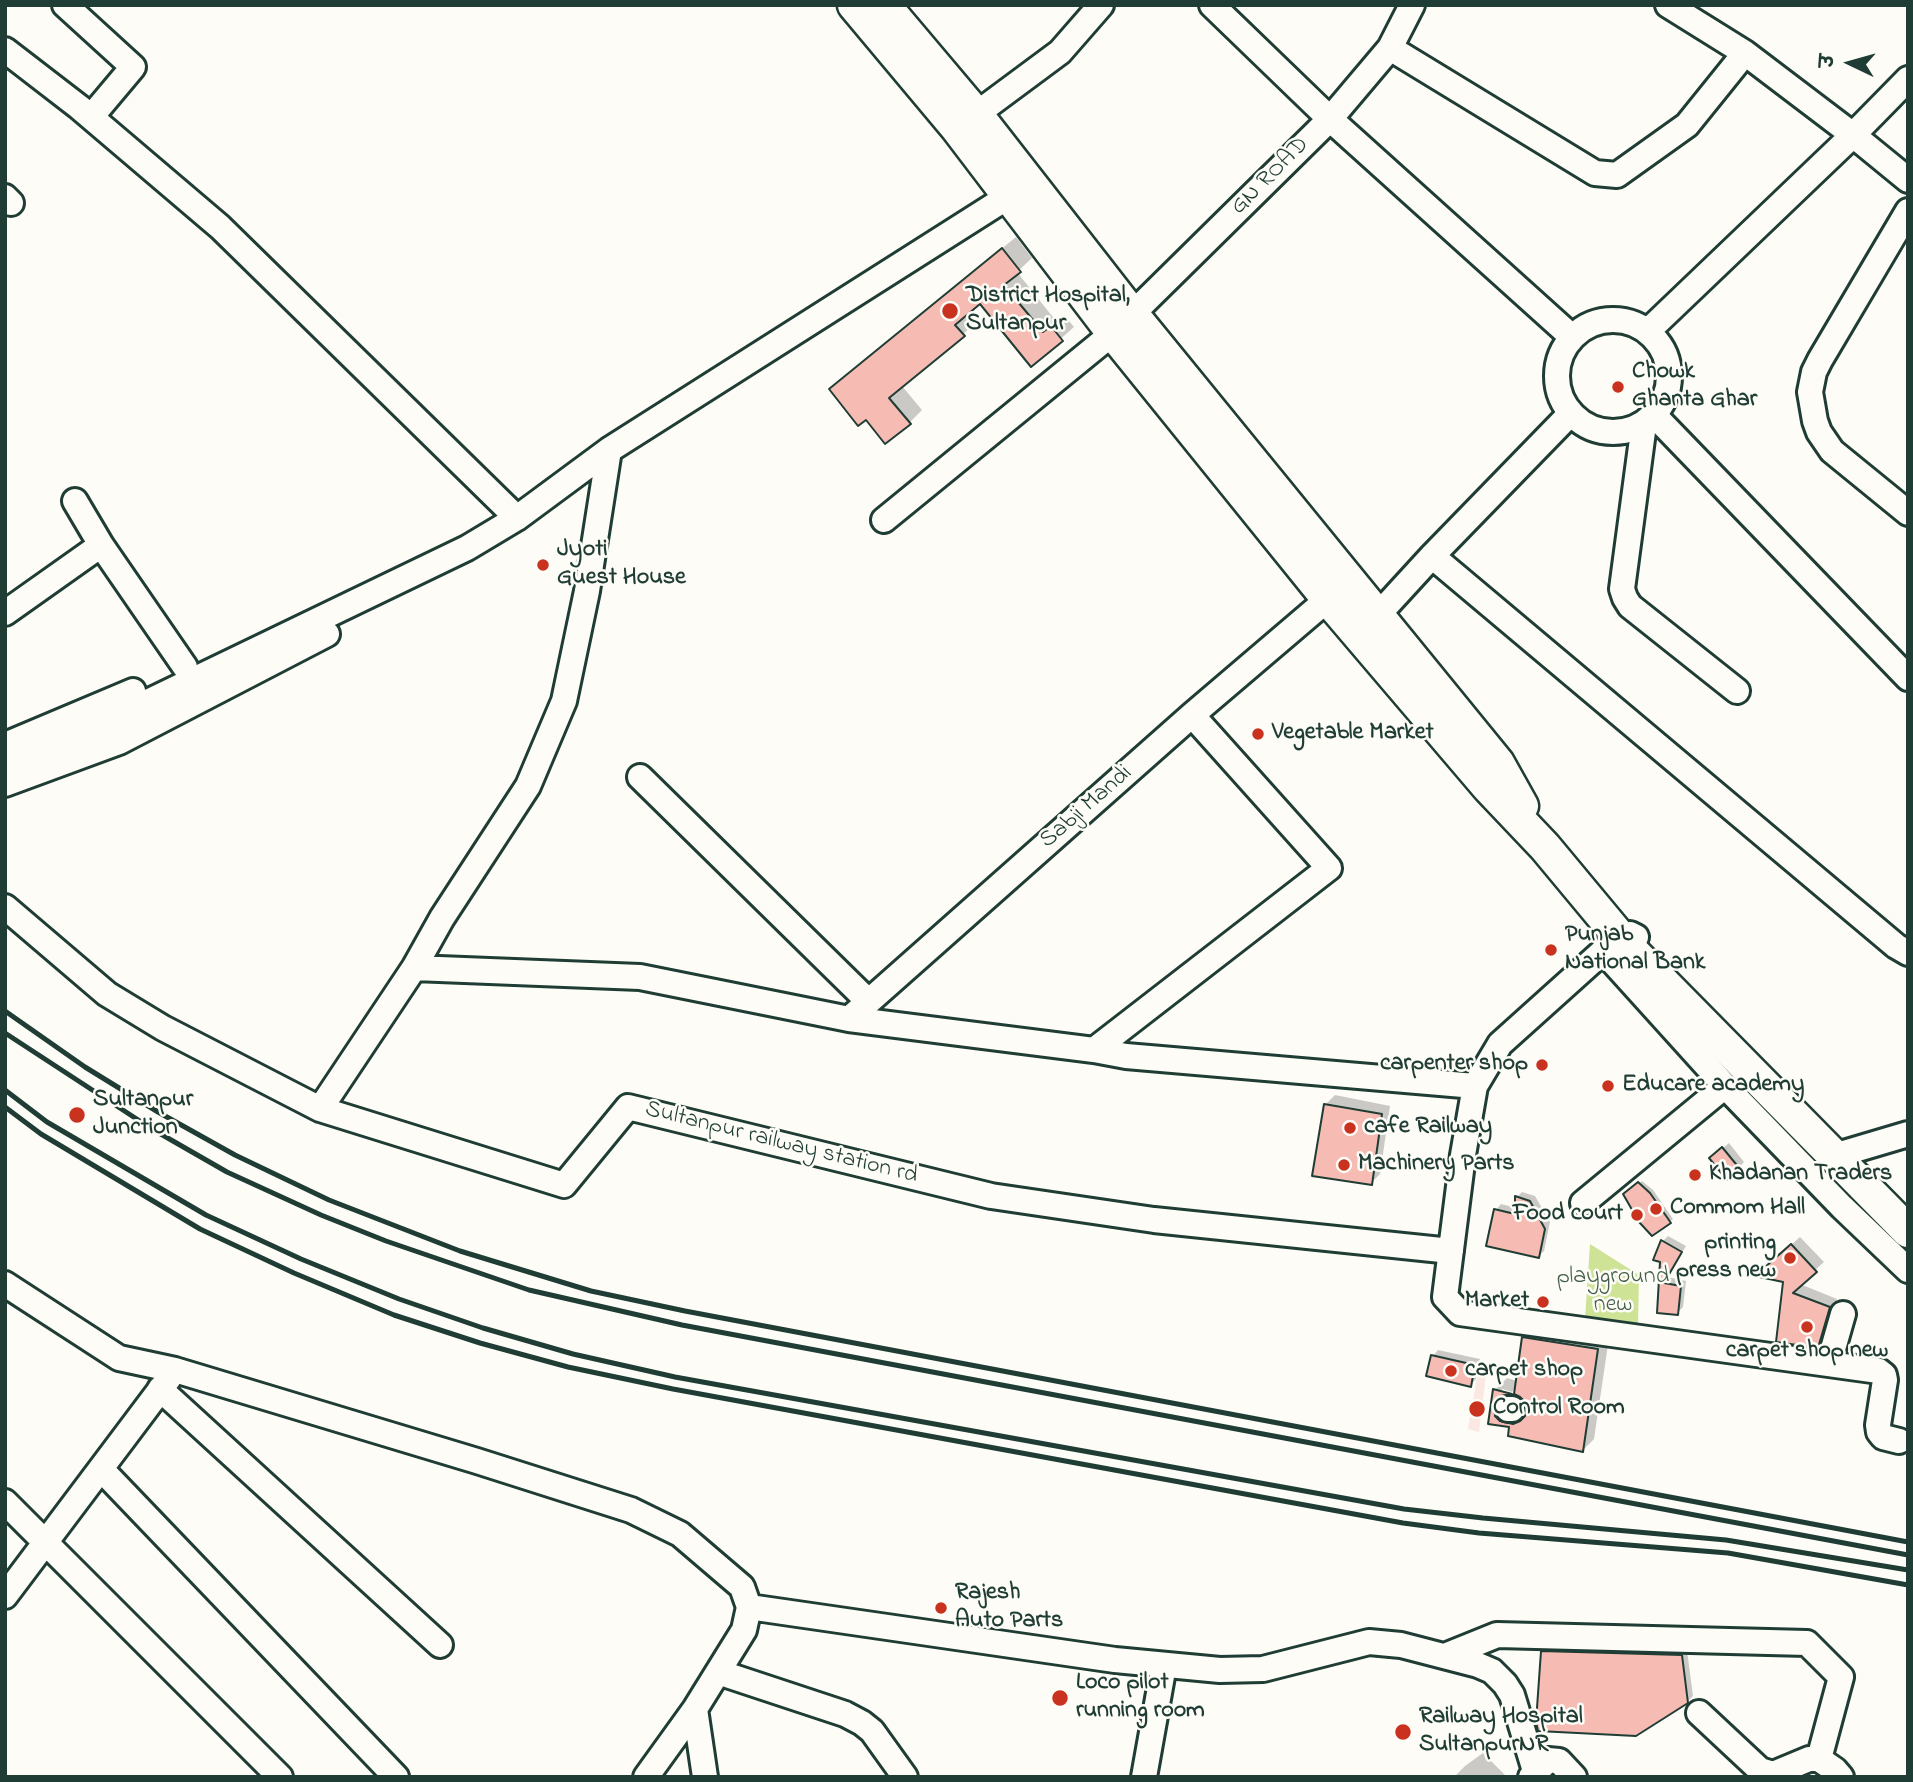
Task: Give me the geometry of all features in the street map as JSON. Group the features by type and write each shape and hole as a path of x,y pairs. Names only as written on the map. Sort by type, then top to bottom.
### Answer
{"main road":[{"path":"854,5 966,121 1009,196 1122,323 1369,625 1489,788 1545,847 1617,946 1908,1231"},
{"path":"884,5 966,121 1122,323 1328,599 1369,625"}],"street":[{"path":"65,5 133,67 91,117"},
{"path":"966,121 1060,52 1101,5"},
{"path":"1212,5 1329,119 1572,337"},
{"name":"GN ROAD","path":"884,520 1122,323 1329,119 1390,48 1412,5"},
{"path":"1668,5 1745,53 1908,180"},
{"path":"1390,48 1595,173 1617,175 1687,125 1745,53"},
{"path":"5,50 91,117 220,227 517,518"},
{"path":"1648,331 1908,79"},
{"path":"5,765 108,721 467,548 517,518 609,450 1009,196"},
{"path":"1908,211 1820,360 1810,391 1815,421 1832,451 1908,513"},
{"path":"1623,320 1648,331 1665,352 1670,378 1662,404 1648,419 1619,433 1592,429 1571,413 1558,389 1559,361 1572,337 1595,322 1623,320"},
{"path":"1369,625 1571,413"},
{"path":"1648,419 1908,678"},
{"path":"1648,419 1622,589 1630,606 1737,691"},
{"path":"320,1110 414,968 442,918 528,786 565,701 587,592 609,450"},
{"path":"75,501 101,545 185,667"},
{"path":"5,613 101,545"},
{"path":"5,745 88,711 424,558 467,548"},
{"path":"5,785 119,742 187,708 411,589 467,548"},
{"path":"1432,556 1896,946 1908,953"},
{"name":"Sabji Mandi","path":"849,1019 1192,715 1328,599"},
{"path":"1094,1050 1329,868 1192,715"},
{"path":"640,777 867,1001"},
{"name":"Sultanpur railway station rd","path":"5,907 107,994 163,1028 320,1110 564,1185 628,1107 991,1196 1154,1220 1451,1251"},
{"path":"1899,1441 1883,1437 1879,1433 1884,1375 1879,1371 1460,1313 1445,1297 1463,1155 1475,1086 1500,1044 1630,934 1637,937 1908,1216"},
{"path":"1617,946 1725,1086 1842,1207 1908,1270"},
{"path":"414,968 640,977 849,1019 1125,1056 1475,1086"},
{"path":"1583,1203 1725,1086"},
{"path":"1844,1153 1908,1134"},
{"path":"5,1284 119,1358 168,1380 477,1461 631,1510 680,1534 742,1587 749,1607 744,1630 695,1709 646,1777"},
{"path":"1829,1363 1843,1314"},
{"path":"5,1596 168,1380"},
{"path":"168,1380 440,1646"},
{"path":"101,1469 396,1777"},
{"path":"5,1502 280,1777"},
{"path":"749,1607 978,1642 1220,1670 1263,1669 1369,1642 1401,1644 1492,1671 1512,1695 1533,1774 1548,1760 1559,1761 1574,1777"},
{"path":"1445,1656 1497,1635 1807,1643 1841,1677 1819,1759"},
{"path":"1144,1777 1164,1665"},
{"path":"718,1672 845,1714 862,1723 872,1731 905,1777"},
{"path":"695,1709 705,1777"},
{"path":"1699,1713 1760,1770 1773,1774 1809,1759 1819,1759 1841,1777"}],"shaded area":[{"name":"Control Room","path":"1478,1372 1486,1375 1479,1432 1468,1429"}],"green space":[{"name":"playground new","path":"1590,1244 1639,1275 1638,1325 1585,1319"}],"building":[{"path":"1002,248 1021,272 1004,285 1043,332 1051,326 1063,341 1031,367 980,304 955,325 965,336 889,398 911,424 885,444 866,420 858,426 829,389"},
{"path":"1324,1104 1382,1114 1372,1185 1312,1176"},
{"path":"1722,1147 1740,1169 1727,1180 1709,1158"},
{"path":"1638,1182 1650,1193 1671,1223 1652,1236 1639,1222 1623,1194"},
{"path":"1515,1196 1530,1201 1545,1229 1539,1258 1486,1246 1494,1209 1515,1214"},
{"path":"1661,1240 1682,1252 1664,1283 1681,1286 1678,1315 1657,1313 1660,1262 1653,1260"},
{"name":"carpet shop new","path":"1791,1244 1817,1272 1793,1293 1830,1307 1818,1348 1776,1342 1783,1282 1755,1276"},
{"path":"1522,1337 1598,1349 1583,1452 1508,1436 1509,1427 1488,1424 1493,1389 1512,1394 1501,1396 1495,1402 1495,1416 1500,1421 1513,1424 1525,1416 1525,1402 1514,1394"},
{"name":"carpet shop","path":"1431,1355 1475,1365 1471,1387 1426,1376"},
{"path":"1541,1651 1682,1655 1688,1703 1636,1736 1538,1731 1536,1722"}],"railway":[{"path":"5,1011 85,1067 158,1112 235,1155 329,1200 460,1251 591,1291 1908,1542"},
{"path":"5,1033 152,1129 227,1172 386,1241 529,1290 682,1325 1908,1555"},
{"path":"5,1090 47,1122 206,1215 301,1259 399,1299 483,1328 573,1354 675,1377 1404,1509 1726,1540 1908,1570"},
{"path":"5,1107 41,1134 200,1229 294,1273 394,1315 480,1343 568,1367 673,1389 1403,1523 1479,1533 1728,1553 1908,1585"}],"place":[{"name":"District Hospital, Sultanpur","path":"950,311"},
{"name":"Chowk Ghanta Ghar","path":"1618,387"},
{"name":"Jyoti Guest House","path":"543,565"},
{"name":"Vegetable Market","path":"1258,734"},
{"name":"Punjab National Bank","path":"1551,950"},
{"name":"carpenter shop","path":"1542,1065"},
{"name":"Educare academy","path":"1608,1086"},
{"name":"Sultanpur Junction","path":"77,1115"},
{"name":"cafe Railway","path":"1350,1128"},
{"name":"Machinery Parts","path":"1344,1165"},
{"name":"Khadanan Traders","path":"1695,1175"},
{"name":"Commom Hall","path":"1656,1209"},
{"name":"Food court","path":"1637,1215"},
{"name":"printing press new","path":"1790,1258"},
{"name":"Market","path":"1543,1302"},
{"name":"carpet shop new","path":"1807,1327"},
{"name":"carpet shop","path":"1451,1371"},
{"name":"Control Room","path":"1477,1409"},
{"name":"Rajesh Auto Parts","path":"941,1608"},
{"name":"Loco pilot running room","path":"1060,1698"},
{"name":"Railway Hospital SultanpurNR","path":"1403,1732"}]}
